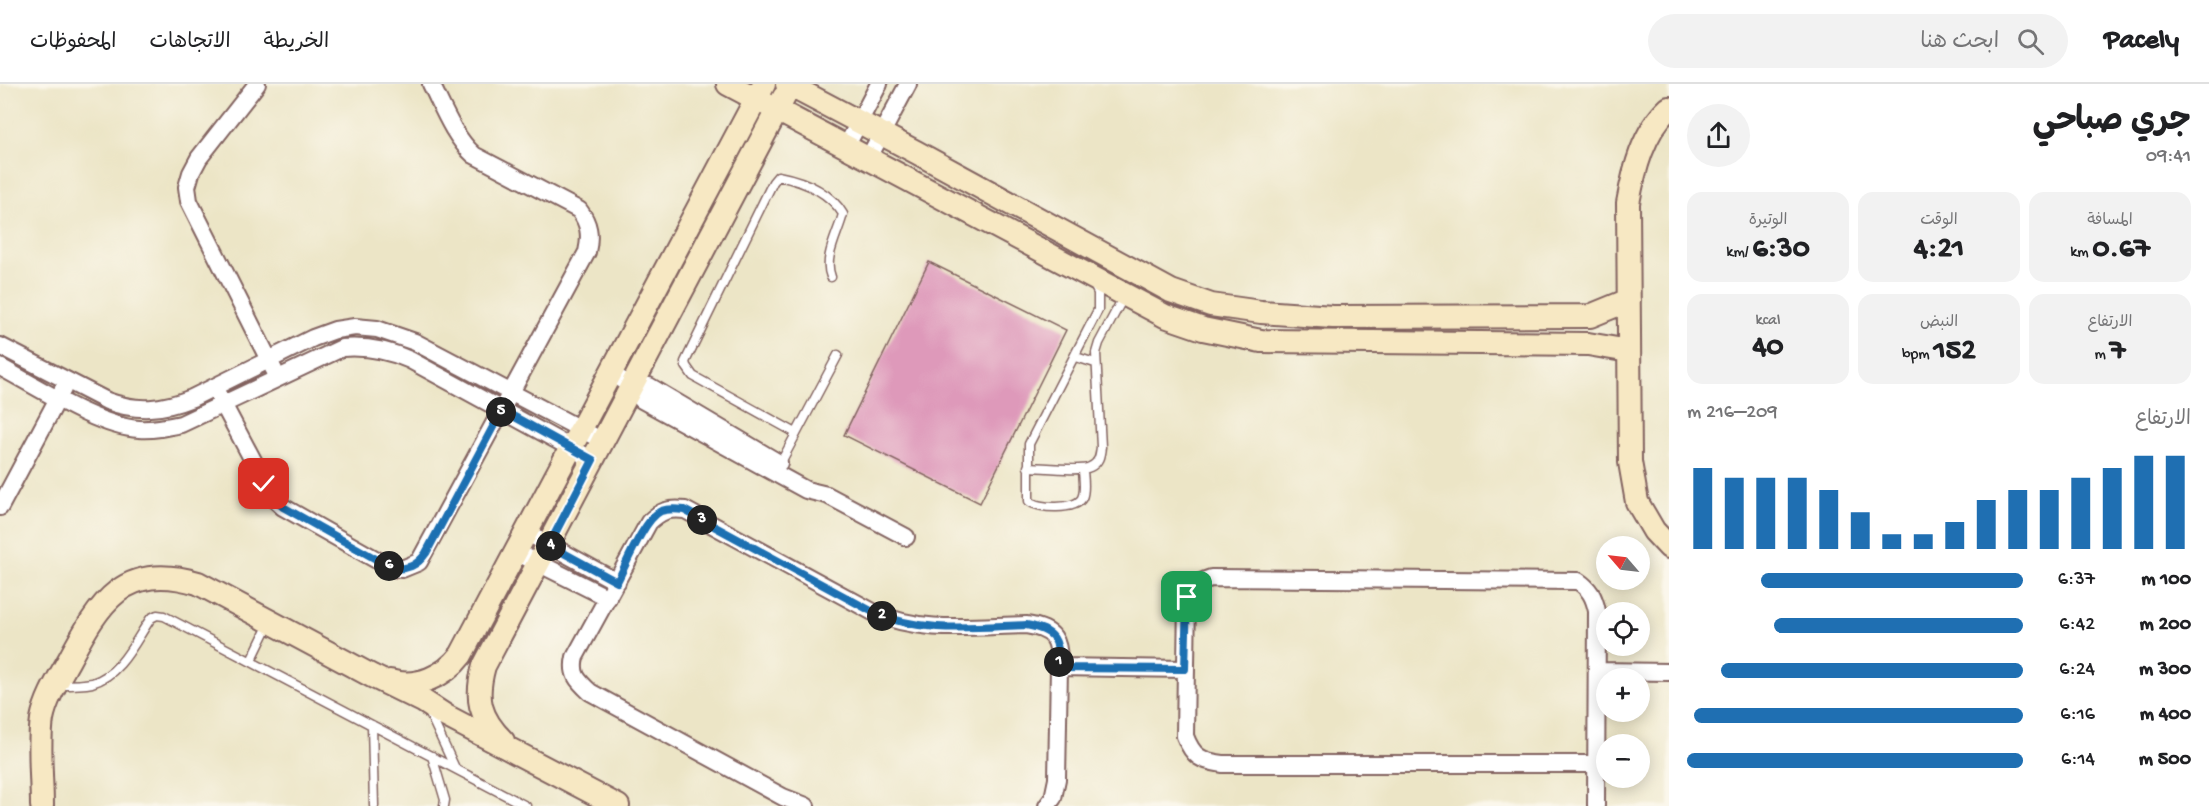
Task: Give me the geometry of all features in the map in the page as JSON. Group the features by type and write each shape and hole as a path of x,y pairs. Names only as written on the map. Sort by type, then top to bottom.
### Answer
{"street":[{"path":"257,84 199,158 187,187 189,201 278,378"},
{"path":"214,387 273,498 283,507 392,568 402,569 419,562 426,553 587,252 590,239 589,228 579,210 474,155 461,139 431,84"},
{"path":"728,84 760,92 778,110 868,159 1124,295 1165,316 1194,326 1261,341 1588,344 1629,351"},
{"path":"846,147 879,84"},
{"path":"868,159 908,84"},
{"path":"515,752 493,731 485,719 479,696 484,666 778,110 788,85 1171,291 1210,305 1261,312 1333,317 1590,316 1629,300"},
{"path":"372,676 400,684 414,683 439,675 452,667 461,655 760,92"},
{"path":"1669,108 1647,139 1634,168 1628,203 1630,462 1637,502 1654,531 1669,547"},
{"path":"0,346 107,401 141,409 171,406 313,338 335,330 355,327 377,329 415,342 511,393 576,439 598,451"},
{"path":"0,367 99,419 120,427 140,430 181,423 342,348 378,349 410,360 502,410 576,439"},
{"path":"611,374 631,385 642,400 778,468 806,490 827,495 906,537"},
{"path":"0,507 68,381"},
{"path":"806,806 783,797 590,692 578,680 572,669 575,657 649,522 660,512 672,509 684,510 893,621 932,627 1026,625 1041,627 1050,632 1059,650 1059,668 1057,779 1053,798 1047,806"},
{"path":"521,542 544,554 617,582"},
{"path":"544,554 608,598"},
{"path":"42,806 42,718 56,685 92,617 120,589 138,580 156,576 177,577 198,583 372,676 423,700 446,716 618,806"},
{"path":"1596,764 1246,764 1209,762 1196,756 1190,749 1185,736 1187,597 1197,583 1211,578 1578,581 1587,586 1594,598 1597,611 1597,668"},
{"path":"1059,668 1185,669"},
{"path":"1650,672 1669,672"},
{"path":"1596,788 1596,806"}],"lane":[{"path":"796,433 693,376 685,362 778,176 819,189 843,214 828,260 828,271 831,277"},
{"path":"1083,469 1084,495 1076,504 1036,506 1032,504 1029,498 1029,444 1076,357 1098,310 1098,293 1090,276"},
{"path":"1028,467 1083,469 1097,462 1101,447 1095,363 1099,343 1124,295"},
{"path":"778,468 838,355"},
{"path":"1076,357 1095,363"},
{"path":"56,685 92,683 106,677 120,665 151,618 157,615 171,618 526,806"},
{"path":"251,661 271,622"},
{"path":"423,700 455,769"},
{"path":"372,725 374,806"},
{"path":"432,756 445,800 444,806"}],"building":[{"path":"929,262 1066,330 980,503 844,435"}],"route":[{"path":"264,484 273,498 283,507 392,568 402,569 412,566 419,562 426,553 502,410 593,460 549,545 617,582 649,522 660,512 672,509 684,510 893,621 932,627 1026,625 1041,627 1050,632 1055,639 1059,650 1059,668 1185,669 1187,597"}]}
